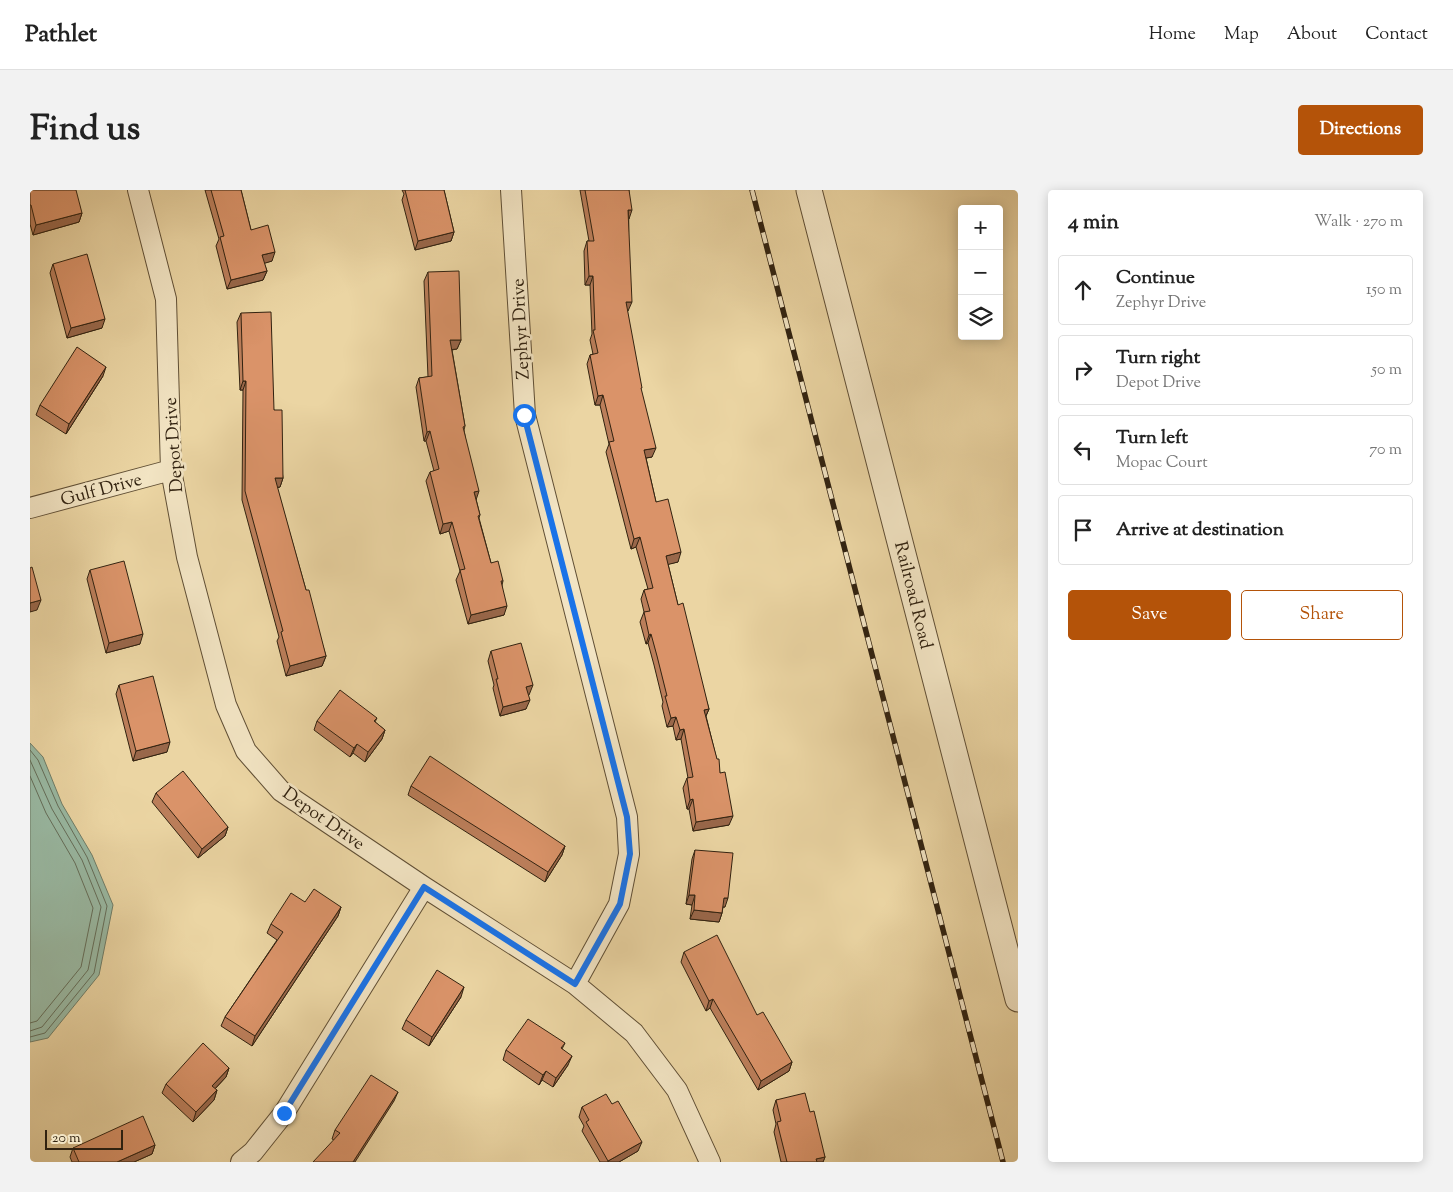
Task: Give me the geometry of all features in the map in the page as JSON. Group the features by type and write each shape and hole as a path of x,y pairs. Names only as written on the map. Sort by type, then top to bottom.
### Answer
{"street":[{"name":"Depot Drive","path":"138,190 166,299 171,470 187,558 226,705 246,751 281,790 424,887 575,984 634,1033 677,1090 710,1162"},
{"name":"Zephyr Drive","path":"511,190 524,415 627,817 630,854 620,904 575,984"},
{"name":"Railroad Road","path":"809,190 1018,999"},
{"name":"Gulf Drive","path":"30,508 171,470"},
{"path":"241,1162 252,1152 284,1113 424,887"}],"water":[{"path":"30,743 43,757 62,804 92,855 113,905 99,975 48,1038 30,1042"}],"building":[{"path":"30,190 76,190 82,213 36,225 30,205"},
{"path":"211,190 241,190 251,230 268,225 275,252 262,255 267,271 231,280 220,237 224,236"},
{"path":"405,190 444,190 454,232 418,241"},
{"path":"585,190 629,190 632,210 628,210 632,302 626,302 641,388 656,448 644,450 656,502 668,499 681,552 666,556 678,605 683,603 709,709 704,710 717,759 719,759 720,773 725,772 733,816 696,822 693,799 690,800 687,778 693,777 684,729 680,730 676,717 671,718 657,656 651,634 649,635 644,612 650,611 644,590 653,588 640,537 634,539 609,442 614,441 603,395 598,396 590,355 598,353 593,330 595,330 593,276 589,276 587,241 594,241"},
{"path":"87,254 105,319 71,328 53,264"},
{"path":"459,271 461,340 450,340 465,426 463,427 479,491 474,492 480,515 478,516 491,563 498,561 507,606 471,615 460,570 465,569 452,522 443,524 430,472 439,469 430,431 427,432 419,378 432,376 428,272"},
{"path":"271,312 274,410 282,410 283,478 275,478 306,590 309,590 326,656 290,666 281,632 283,631 245,491 246,381 243,381 241,313"},
{"path":"77,347 106,367 69,424 40,405"},
{"path":"124,561 143,634 109,643 90,570"},
{"path":"32,567 41,600 30,603 30,568"},
{"path":"521,643 533,685 526,687 530,700 503,707 491,651"},
{"path":"153,676 170,742 136,751 119,685"},
{"path":"340,690 377,718 374,721 385,730 368,752 357,744 354,748 317,721"},
{"path":"430,756 565,846 548,872 411,786"},
{"path":"183,771 228,827 202,849 156,793"},
{"path":"695,850 733,853 728,898 724,898 722,913 694,910 695,895 689,895"},
{"path":"314,889 341,907 255,1036 225,1017 283,932 271,924 291,893 305,902"},
{"path":"717,935 757,1015 763,1012 792,1062 761,1081 713,999 709,1001 684,952"},
{"path":"437,970 464,987 432,1037 406,1020"},
{"path":"528,1019 565,1043 561,1048 572,1056 556,1078 546,1071 543,1075 506,1050"},
{"path":"203,1043 229,1068 212,1086 217,1090 196,1112 166,1084"},
{"path":"371,1075 398,1092 353,1162 313,1162 340,1133 335,1130"},
{"path":"805,1093 810,1112 814,1111 825,1157 816,1159 817,1162 787,1162 777,1122 781,1121 776,1100"},
{"path":"606,1094 612,1104 618,1101 642,1142 608,1161 586,1122 589,1120 582,1107"},
{"path":"143,1116 155,1145 117,1162 79,1162 73,1148"}],"railway":[{"path":"752,190 1003,1162"}],"route":[{"path":"284,1113 424,887 575,984 620,904 630,854 627,817 524,415"}]}
